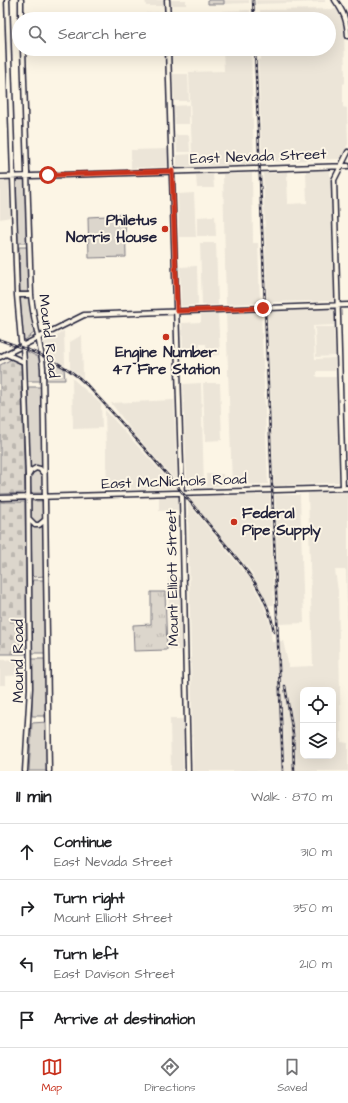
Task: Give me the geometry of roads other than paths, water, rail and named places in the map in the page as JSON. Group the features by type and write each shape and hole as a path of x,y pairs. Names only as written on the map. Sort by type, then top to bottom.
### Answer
{"main road":[{"name":"Mound Road","path":"7,0 17,295 24,362 28,476 30,688 25,771"},
{"path":"21,0 21,12"},
{"path":"167,0 168,12"},
{"path":"335,0 345,16 348,25 348,36"},
{"name":"Mound Road","path":"23,56 31,295 43,368 49,771"},
{"name":"Mount Elliott Street","path":"168,56 177,311 188,771"},
{"path":"346,488 334,180 348,152"},
{"name":"East Nevada Street","path":"0,177 348,166"},
{"path":"17,295 31,295"},
{"path":"0,357 84,315 348,305"},
{"path":"6,354 16,357 24,362"},
{"path":"28,476 31,471 36,468 40,469 45,474"},
{"name":"East McNichols Road","path":"0,498 346,488"},
{"path":"28,516 31,522 35,525 42,523 45,518"}],"railway":[{"path":"253,0 254,12"},
{"path":"255,56 283,771"},
{"path":"0,340 57,363 68,369 87,385 166,473 241,563 250,575 265,602 271,616 274,632"},
{"path":"285,686 293,734 294,771"}],"place":[{"name":"Philetus Norris House","path":"165,229"},
{"name":"Engine Number 47 Fire Station","path":"166,337"},
{"name":"Federal Pipe Supply","path":"234,522"}]}
